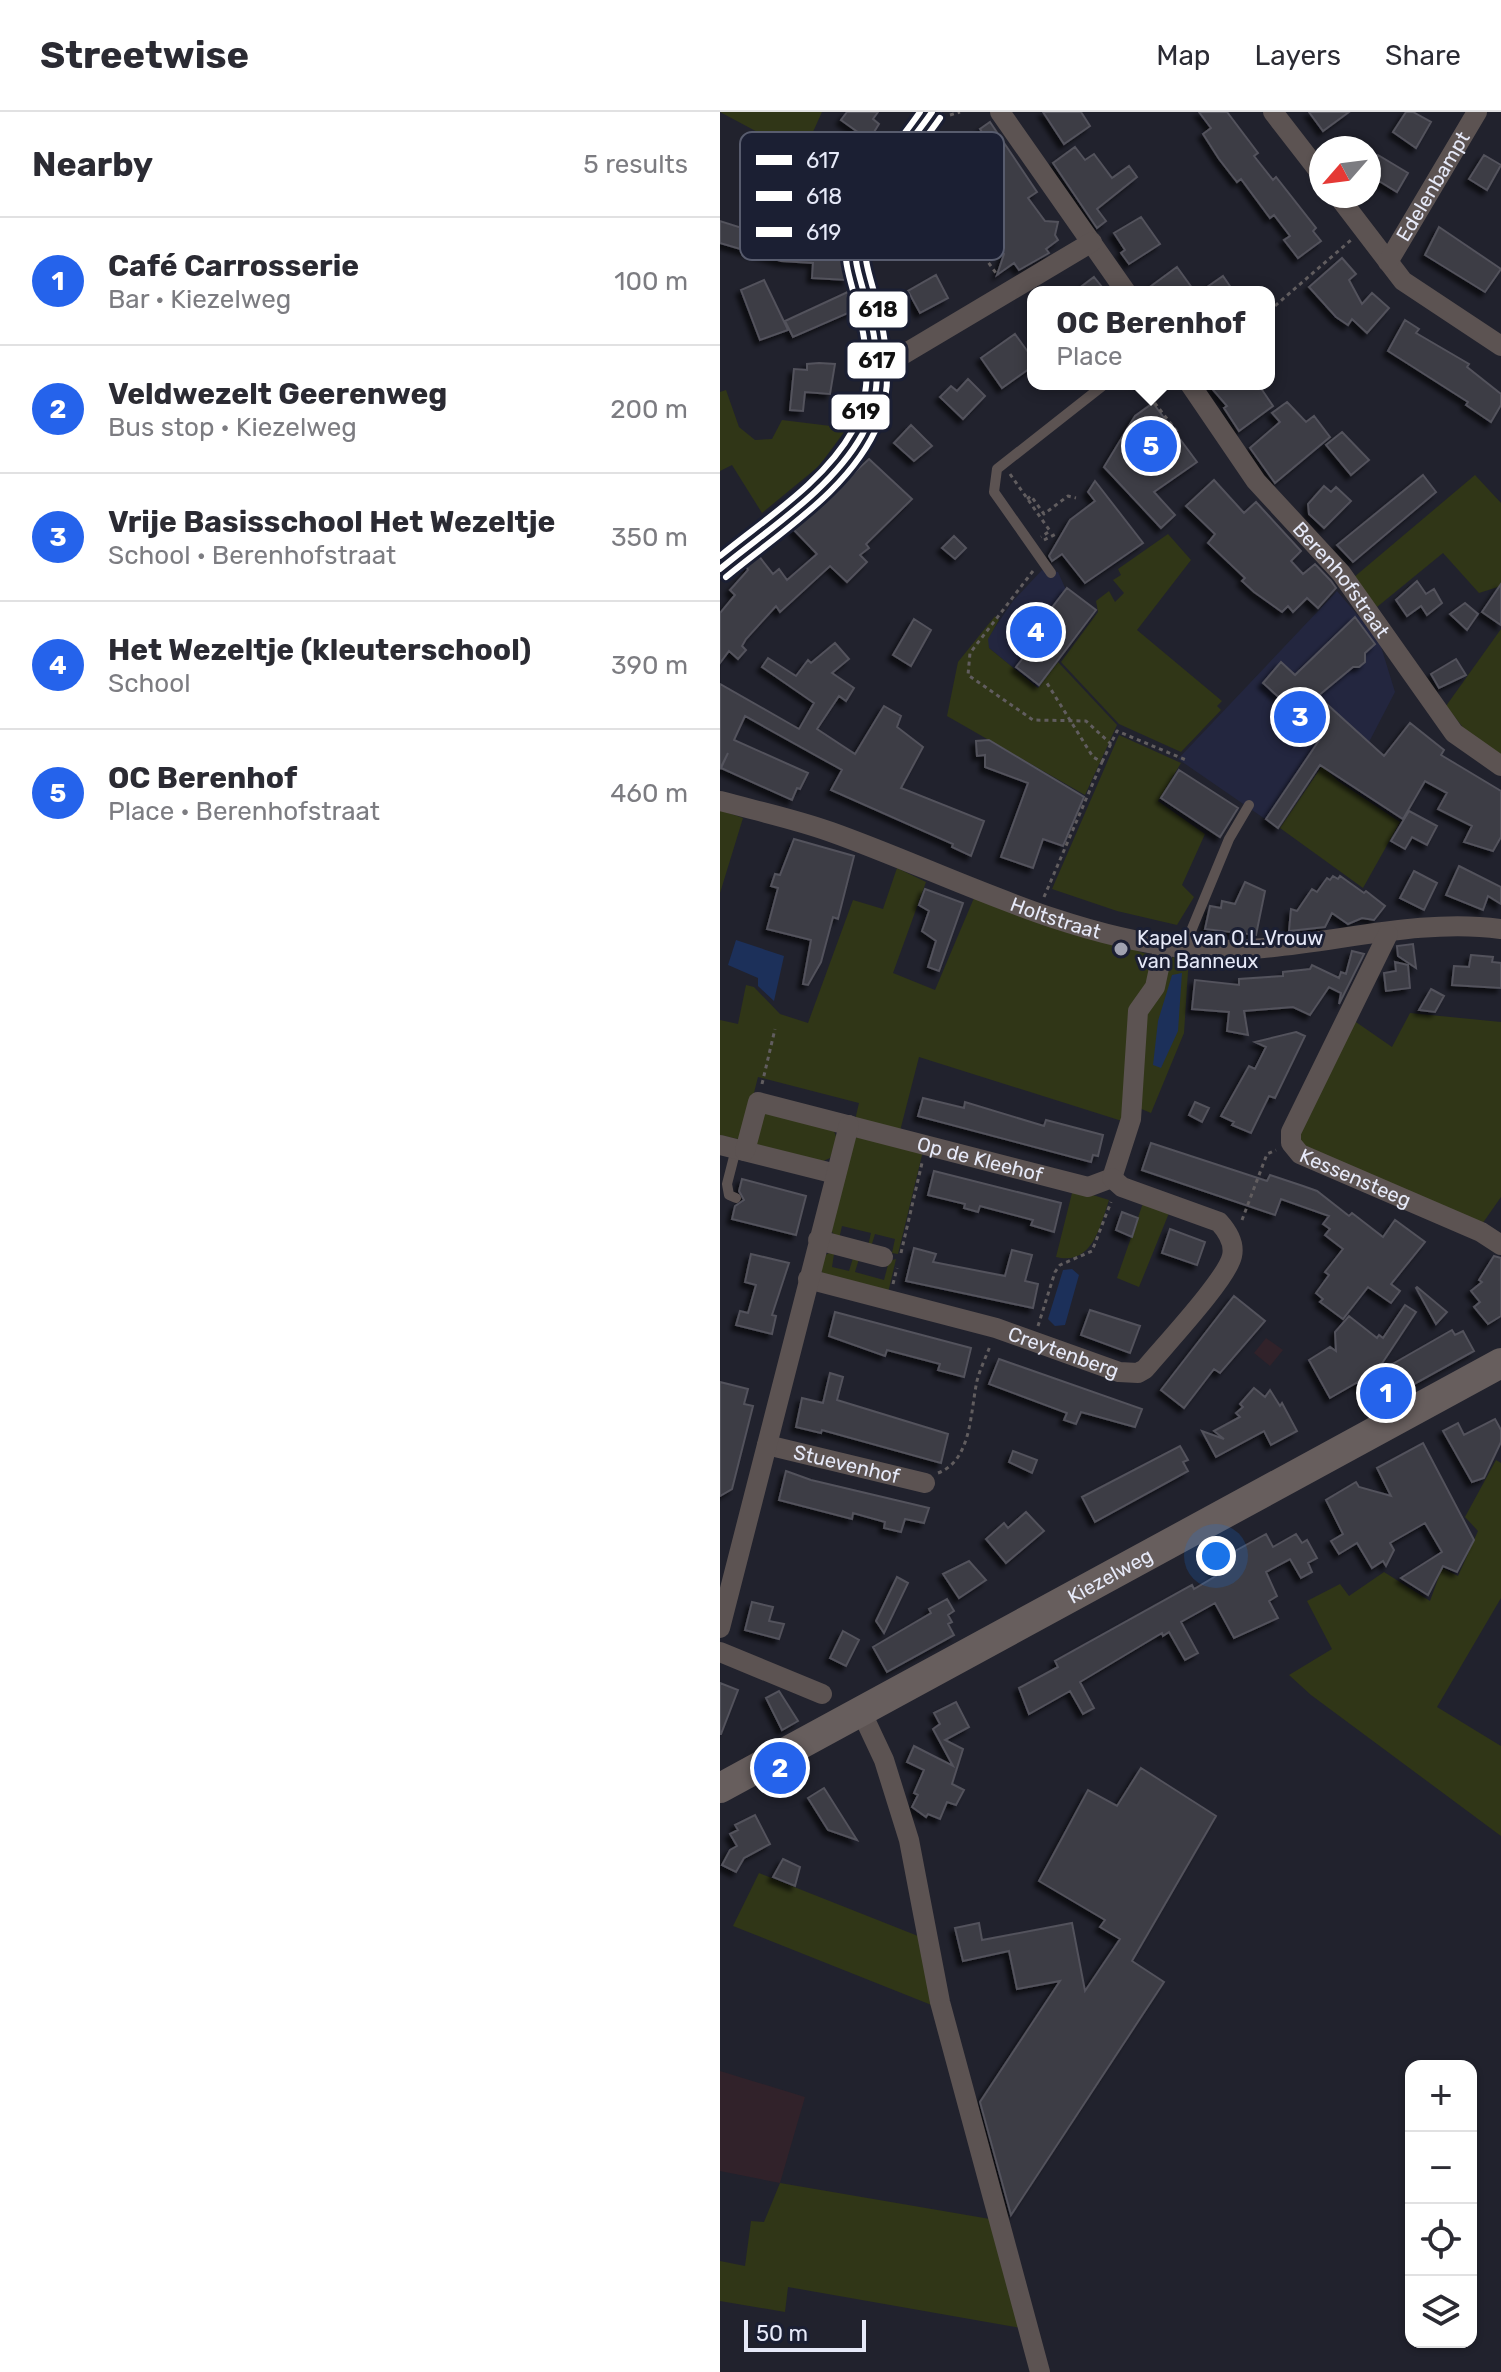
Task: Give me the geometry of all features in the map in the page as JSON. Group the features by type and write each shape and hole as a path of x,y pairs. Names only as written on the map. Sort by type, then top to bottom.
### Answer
{"main road":[{"name":"Kiezelweg","path":"720,1788 1501,1363"}],"street":[{"path":"1000,112 1122,286"},
{"path":"1273,112 1309,158"},
{"name":"Edelenbampt","path":"1388,262 1477,112"},
{"path":"923,132 938,115"},
{"path":"1347,208 1388,262 1422,295 1501,346"},
{"path":"879,360 904,354 1092,242"},
{"path":"720,569 846,456 868,418 876,394 879,360 858,260"},
{"name":"Berenhofstraat","path":"1194,390 1256,481 1341,573 1454,733 1501,766"},
{"name":"Holtstraat","path":"720,801 829,831 1036,913 1174,947 1235,952 1461,924 1501,929"},
{"name":"Kessensteeg","path":"1388,934 1291,1132 1291,1143 1300,1154 1481,1232 1501,1245"},
{"path":"1174,947 1155,987 1138,1011 1131,1119 1115,1181 1219,1222 1231,1240"},
{"path":"758,1102 734,1148 836,1174"},
{"name":"Op de Kleehof","path":"758,1102 1088,1187 1115,1181"},
{"path":"720,1628 849,1125"},
{"path":"818,1240 883,1257"},
{"name":"Creytenberg","path":"808,1279 996,1328 1119,1372 1138,1373 1145,1369 1226,1269 1232,1259 1231,1240"},
{"name":"Stuevenhof","path":"767,1445 925,1483"},
{"path":"720,1652 822,1694"},
{"path":"861,1711 884,1760 909,1840 940,2002 1040,2372"}],"lane":[{"path":"1051,573 994,492 997,469 1097,390"},
{"path":"1174,947 1249,805"},
{"path":"734,1148 727,1184 729,1195 736,1198"}],"path":[{"path":"938,115 960,112"},
{"path":"1275,306 1363,231"},
{"path":"987,260 1010,292"},
{"path":"1145,390 1178,433"},
{"path":"1003,464 1050,531 1030,545"},
{"path":"1027,499 1031,496 1044,514 1068,496 1076,498"},
{"path":"1043,540 1058,533"},
{"path":"1042,562 970,653 968,675 1033,720 1086,721 1111,744"},
{"path":"1045,680 1093,757 1102,762"},
{"path":"1036,913 1117,731 1186,760"},
{"path":"758,1102 775,1029"},
{"path":"1231,1240 1237,1236 1267,1154 1291,1143"},
{"path":"889,1300 926,1145"},
{"path":"1033,1341 1055,1272 1060,1265 1092,1251 1115,1181"},
{"path":"925,1483 940,1471 946,1471 965,1446 978,1377 996,1328"}],"shaded area":[{"path":"1042,570 1058,572 1066,590 1096,611 1038,688 989,648 987,639 1013,601"},
{"path":"1337,591 1379,640 1395,692 1369,742 1338,776 1322,762 1278,828 1178,759"},
{"path":"736,940 784,956 774,1001 758,986 758,978 728,965"},
{"path":"1182,973 1178,1031 1161,1068 1153,1065 1158,1021 1172,975"},
{"path":"1072,1269 1079,1275 1065,1325 1055,1326 1048,1319 1063,1270"},
{"path":"1266,1338 1283,1350 1270,1366 1254,1353"},
{"path":"720,2071 805,2097 780,2183 720,2171"}],"green space":[{"path":"720,112 822,112 813,132 757,132"},
{"path":"726,390 739,427 755,440 772,439 782,420 847,428 819,466 762,513 732,465 720,471 720,392"},
{"path":"1475,475 1501,503 1501,586 1479,593 1443,553 1377,607 1353,578"},
{"path":"1168,534 1191,560 1137,630 1222,701 1217,706 1221,710 1181,752 1119,724 1061,662 1098,612 1096,601 1109,591 1115,602 1124,593 1113,580 1121,575 1118,569"},
{"path":"995,616 999,620 988,639 989,648 1038,688 1058,662 1117,725 1085,795 947,716 958,662"},
{"path":"1501,629 1501,757 1469,735 1446,706"},
{"path":"1119,735 1181,763 1158,801 1205,834 1182,885 1194,897 1177,925 1117,911 1052,889"},
{"path":"1322,766 1338,781 1400,822 1363,888 1280,828"},
{"path":"720,810 743,818 720,893"},
{"path":"897,868 926,882 893,973 935,990 974,898 1150,955 1153,961 1122,1121 919,1057 900,1131 855,1120 859,1103 758,1077 742,1140 720,1135 720,1020 738,1024 746,985 754,987 780,1014 808,1023 853,900 883,909"},
{"path":"1177,955 1189,956 1184,1033 1151,1113 1139,1108 1145,1025 1156,981 1165,965"},
{"path":"1410,1013 1501,1022 1501,1197 1480,1227 1302,1148 1298,1132 1353,1020 1392,1047"},
{"path":"760,1109 834,1131 837,1139 830,1158 821,1162 752,1144"},
{"path":"855,1137 923,1151 898,1254 892,1253 895,1239 875,1234 871,1247 868,1246 871,1233 842,1226 839,1239 829,1229"},
{"path":"1073,1189 1109,1200 1098,1232 1086,1250 1078,1256 1056,1257"},
{"path":"1143,1203 1169,1213 1139,1287 1117,1278"},
{"path":"834,1254 832,1267 849,1271 853,1258 859,1259 855,1272 884,1280 889,1261 896,1259 888,1293 823,1274 820,1267 822,1257"},
{"path":"1496,1460 1501,1463 1501,1598 1437,1707 1501,1746 1501,1836 1311,1695 1289,1675 1332,1649 1307,1601 1340,1584 1349,1596 1384,1572 1430,1601 1442,1568 1458,1576 1478,1531 1465,1517"},
{"path":"759,1873 918,1936 934,2006 733,1926"},
{"path":"780,2183 990,2219 1021,2328 788,2287 785,2312 720,2301 720,2261 745,2266 751,2221 764,2222"}],"building":[{"path":"847,112 878,112 873,119 879,124 874,132 858,132 841,120"},
{"path":"1043,112 1081,112 1090,126 1064,144"},
{"path":"1199,112 1227,112 1258,153 1254,156 1273,180 1276,177 1316,228 1313,231 1321,241 1298,258 1284,240 1290,236 1274,215 1270,218 1241,179 1237,182 1219,159 1203,134 1211,128"},
{"path":"1309,112 1349,112 1323,131"},
{"path":"1406,112 1413,112 1431,122 1416,148 1393,132"},
{"path":"990,122 997,132 982,132 980,129"},
{"path":"1004,143 1037,192 1028,198 1045,221 1058,222 1055,235 1058,240 1046,249 1049,253 1019,270 1014,263 997,275 1004,260"},
{"path":"1075,147 1085,160 1094,154 1112,178 1129,166 1137,177 1097,209 1106,221 1097,228 1053,163"},
{"path":"1484,155 1501,165 1487,190 1469,179"},
{"path":"1381,157 1408,173 1397,192 1381,182"},
{"path":"1141,217 1160,244 1129,264 1121,253 1125,250 1114,233"},
{"path":"720,221 740,227 740,249 720,243"},
{"path":"1439,227 1501,269 1485,292 1425,255"},
{"path":"1342,258 1356,274 1349,280 1362,304 1372,293 1389,308 1367,333 1352,319 1348,325 1336,317 1309,287"},
{"path":"778,260 842,260 847,280 812,278 813,263"},
{"path":"1177,267 1191,286 1151,286"},
{"path":"936,275 948,298 920,313 908,291"},
{"path":"1223,276 1230,286 1209,286"},
{"path":"1094,277 1101,286 1082,286"},
{"path":"764,280 788,330 760,340 741,290"},
{"path":"850,291 855,310 793,337 785,321"},
{"path":"1405,320 1419,329 1416,333 1469,364 1467,367 1501,394 1501,405 1491,422 1466,405 1468,402 1388,351"},
{"path":"1015,334 1027,351 1027,370 1002,388 981,358"},
{"path":"807,364 835,364 830,394 805,392 803,411 790,410 794,369 807,370"},
{"path":"968,379 985,396 963,419 940,397 951,386 957,391"},
{"path":"1213,390 1262,390 1273,406 1239,431 1224,408 1227,406"},
{"path":"1287,402 1306,422 1314,416 1330,437 1275,483 1250,448 1280,422 1272,413"},
{"path":"1153,403 1197,462 1154,492 1175,515 1161,528 1104,467 1135,416"},
{"path":"911,425 932,446 914,461 894,443"},
{"path":"1342,432 1369,460 1351,475 1326,445"},
{"path":"869,459 912,499 866,544 869,548 860,555 867,562 847,582 830,566 780,612 776,606 746,639 742,646 746,650 738,659 729,651 720,663 720,613 735,595 730,590 748,570 746,565 758,555 773,574 779,569 787,580 817,554 793,529"},
{"path":"1423,475 1436,492 1353,562 1337,545"},
{"path":"1214,480 1244,513 1256,502 1301,551 1291,561 1303,574 1315,564 1331,581 1336,588 1318,608 1307,598 1293,612 1288,606 1282,612 1242,581 1245,578 1208,543 1215,534 1186,506"},
{"path":"1095,481 1143,543 1085,583 1062,554 1052,561 1049,556 1070,520 1095,501 1088,492"},
{"path":"1324,486 1331,492 1336,487 1351,501 1324,528 1309,514 1308,504"},
{"path":"954,536 966,548 955,559 942,548"},
{"path":"1417,581 1426,594 1434,589 1442,603 1427,615 1421,606 1407,616 1396,600"},
{"path":"1501,584 1501,625 1482,612"},
{"path":"1067,588 1096,610 1039,685 1016,667 1027,653 1021,648"},
{"path":"1465,603 1478,614 1467,630 1450,614"},
{"path":"1355,617 1375,644 1365,653 1365,662 1353,667 1318,696 1384,756 1410,723 1444,750 1441,755 1501,791 1501,837 1493,851 1464,842 1472,826 1438,809 1447,793 1425,781 1403,819 1320,765 1278,828 1266,819 1322,736 1263,683 1281,662 1295,675"},
{"path":"914,619 931,630 911,666 893,655"},
{"path":"835,643 849,659 832,673 854,688 846,701 839,696 817,729 855,754 884,706 901,716 897,727 923,747 901,788 984,821 971,856 952,847 953,844 831,790 842,770 745,716 734,740 808,773 792,800 721,768 728,753 720,769 720,684 799,729 814,703 762,667 768,658 796,676 808,660 811,663"},
{"path":"1456,659 1466,675 1439,688 1431,674"},
{"path":"989,740 1084,797 1063,846 1043,839 1033,868 1001,857 1028,783 985,767 985,755 977,756 976,741"},
{"path":"1179,770 1238,808 1220,837 1161,798"},
{"path":"1409,811 1437,826 1427,845 1412,837 1405,849 1391,841"},
{"path":"794,839 854,856 838,919 833,917 821,962 808,985 803,984 811,940 767,929 778,888 771,886 775,874 780,875"},
{"path":"1459,866 1501,887 1501,904 1488,896 1483,910 1446,895"},
{"path":"1414,871 1437,883 1424,910 1400,898"},
{"path":"1333,876 1338,879 1340,876 1364,893 1366,891 1385,906 1374,920 1362,918 1348,924 1332,913 1325,927 1289,931 1291,909 1297,911 1312,889 1317,892 1327,878 1330,880"},
{"path":"1245,882 1265,891 1256,935 1205,929 1210,906 1221,908 1222,901 1235,904"},
{"path":"925,889 963,903 939,971 928,967 936,941 922,931 929,911 919,905"},
{"path":"1413,944 1416,968 1398,956 1397,946"},
{"path":"1352,951 1364,954 1339,1004 1341,993 1329,987 1310,1015 1293,1007 1244,1011 1248,1035 1227,1031 1229,1012 1192,1009 1195,980 1239,985 1239,979 1283,976 1283,972 1310,969 1312,965 1339,978 1341,972 1346,974"},
{"path":"1471,955 1493,957 1492,962 1501,963 1501,988 1452,985 1454,966 1469,967"},
{"path":"1395,962 1408,965 1410,988 1386,991 1384,973 1396,971"},
{"path":"1431,989 1444,996 1435,1012 1419,1010"},
{"path":"1296,1032 1305,1036 1275,1098 1269,1096 1251,1133 1232,1125 1234,1122 1221,1116 1249,1066 1255,1069 1266,1047 1255,1042"},
{"path":"923,1098 964,1108 965,1102 1044,1126 1046,1120 1103,1135 1098,1156 1093,1155 1091,1162 918,1116"},
{"path":"1195,1102 1209,1108 1202,1122 1189,1115"},
{"path":"1151,1143 1267,1181 1270,1175 1317,1191 1383,1237 1395,1220 1425,1242 1391,1284 1400,1291 1391,1303 1368,1287 1343,1319 1320,1302 1323,1299 1316,1293 1329,1275 1325,1272 1343,1249 1325,1235 1330,1229 1323,1224 1329,1216 1281,1199 1275,1215 1142,1170"},
{"path":"934,1171 1061,1203 1054,1232 1031,1225 1033,1220 980,1206 978,1212 964,1208 965,1204 928,1195"},
{"path":"742,1179 806,1196 796,1235 732,1219 735,1206 744,1200 739,1191"},
{"path":"1122,1212 1138,1218 1132,1237 1116,1230"},
{"path":"1170,1229 1205,1242 1197,1265 1162,1253"},
{"path":"914,1248 936,1254 933,1262 1005,1276 1012,1250 1032,1255 1025,1281 1038,1284 1033,1308 906,1281"},
{"path":"751,1254 789,1263 772,1315 776,1316 772,1334 736,1325 740,1311 748,1313 756,1285 745,1282"},
{"path":"1494,1256 1501,1258 1501,1316 1488,1324 1474,1307 1480,1302 1471,1291 1482,1282 1479,1280"},
{"path":"1416,1288 1447,1312 1436,1324"},
{"path":"1234,1296 1265,1321 1220,1373 1214,1369 1184,1408 1161,1390"},
{"path":"1405,1305 1416,1312 1375,1374 1452,1330 1455,1335 1463,1331 1474,1351 1378,1404 1371,1406 1358,1382 1330,1398 1309,1360 1330,1347 1336,1351 1335,1332 1349,1316 1377,1338 1379,1335 1383,1338"},
{"path":"1090,1310 1140,1326 1130,1353 1081,1335"},
{"path":"835,1312 971,1348 964,1377 938,1370 940,1364 887,1350 885,1356 829,1336"},
{"path":"999,1359 1142,1409 1135,1427 1081,1412 1076,1424 1064,1420 1067,1413 989,1384"},
{"path":"830,1373 843,1377 837,1400 948,1434 941,1463 822,1430 821,1433 796,1427 802,1398 823,1403"},
{"path":"720,1382 748,1389 744,1404 753,1406 732,1489 720,1496"},
{"path":"1254,1388 1265,1397 1270,1390 1280,1406 1282,1403 1297,1431 1271,1445 1264,1431 1216,1457 1202,1431 1224,1439 1214,1431 1240,1417 1236,1413 1243,1407 1240,1404"},
{"path":"1495,1419 1501,1430 1501,1442 1484,1478 1472,1482 1443,1431 1458,1423 1464,1435"},
{"path":"1423,1443 1474,1540 1457,1572 1443,1566 1428,1595 1401,1578 1442,1552 1425,1523 1390,1543 1394,1550 1386,1566 1383,1561 1372,1568 1357,1543 1339,1554 1331,1541 1343,1534 1326,1500 1356,1482 1359,1487 1391,1496 1377,1468"},
{"path":"1180,1446 1188,1460 1183,1462 1188,1471 1095,1522 1082,1497"},
{"path":"1013,1451 1037,1460 1032,1473 1009,1462"},
{"path":"786,1471 811,1480 929,1508 924,1523 905,1519 901,1532 884,1528 885,1522 853,1513 852,1519 779,1500"},
{"path":"1026,1512 1044,1531 1006,1563 986,1539 1004,1523 1008,1528"},
{"path":"1266,1534 1273,1547 1296,1534 1302,1543 1307,1540 1317,1558 1308,1563 1312,1572 1301,1578 1290,1559 1266,1572 1277,1596 1269,1601 1278,1618 1234,1638 1215,1603 1181,1622 1198,1653 1185,1660 1169,1632 1163,1636 1162,1633 1080,1682 1094,1708 1083,1714 1070,1691 1029,1714 1019,1688 1058,1667 1055,1661 1192,1585 1194,1589 1216,1576 1210,1565"},
{"path":"969,1561 986,1580 959,1598 943,1574"},
{"path":"897,1577 908,1583 884,1633 876,1621"},
{"path":"947,1599 954,1611 948,1615 952,1622 948,1624 954,1635 887,1672 873,1647 931,1613 929,1609"},
{"path":"752,1602 773,1607 769,1621 784,1624 779,1639 745,1630"},
{"path":"843,1631 859,1640 846,1666 830,1658"},
{"path":"720,1683 738,1690 721,1734 720,1734"},
{"path":"779,1691 798,1721 782,1730 766,1698"},
{"path":"956,1702 969,1727 945,1740 963,1749 952,1784 964,1790 956,1805 947,1802 940,1819 928,1814 926,1817 912,1807 918,1795 914,1793 924,1770 907,1762 914,1746 953,1766 933,1729 940,1724 934,1713"},
{"path":"1141,1768 1216,1816 1132,1961 1164,1982 1011,2215 980,2102 1060,1981 1017,1989 1009,1951 963,1961 955,1928 979,1923 982,1940 1072,1923 1085,1991 1120,1939 1100,1927 1105,1920 1039,1881 1088,1790 1117,1806"},
{"path":"824,1788 857,1840 828,1830 808,1798"},
{"path":"755,1815 770,1844 744,1858 736,1872 722,1865 730,1850 737,1846 730,1834 738,1830 735,1825"},
{"path":"783,1859 800,1867 795,1886 773,1877"}],"transit line":[{"name":"619","path":"905,132 920,112"},
{"name":"617","path":"917,132 932,112"},
{"name":"618","path":"930,132 940,118"},
{"name":"619","path":"720,556 810,483 841,449 860,414 867,365 863,331 846,260"},
{"name":"617","path":"720,569 816,491 849,455 862,435 874,401 877,367 870,314 856,260"},
{"name":"618","path":"726,577 813,508 833,488 852,468 879,422 886,391 887,359 866,260"}],"place":[{"name":"OC Berenhof","path":"1151,446"},
{"name":"Het Wezeltje (kleuterschool)","path":"1036,632"},
{"name":"Vrije Basisschool Het Wezeltje","path":"1300,717"},
{"name":"Kapel van O.L.Vrouw van Banneux","path":"1121,949"},
{"name":"Café Carrosserie","path":"1386,1393"},
{"name":"Veldwezelt Geerenweg","path":"780,1768"}]}
